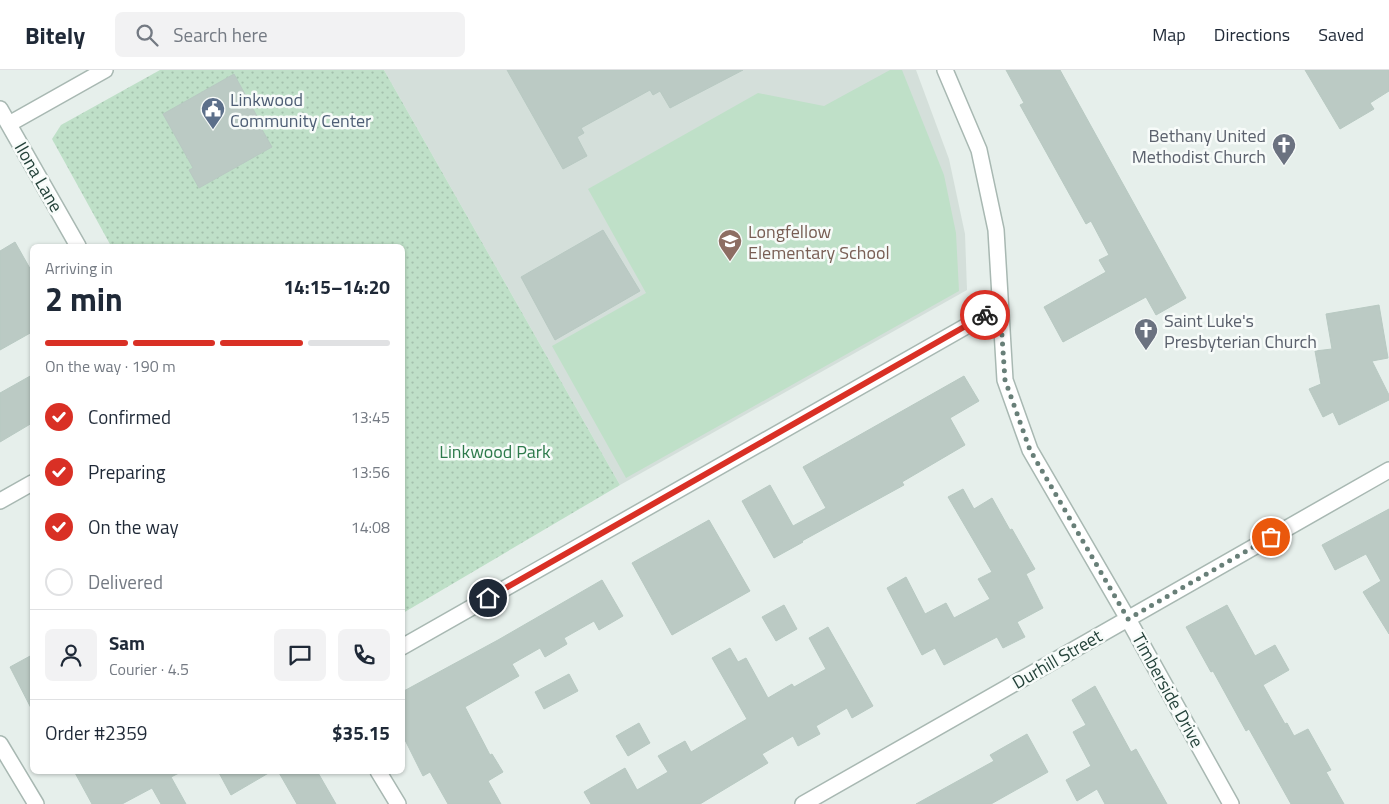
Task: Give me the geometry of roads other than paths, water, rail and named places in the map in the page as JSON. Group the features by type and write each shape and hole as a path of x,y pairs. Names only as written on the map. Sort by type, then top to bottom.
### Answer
{"street":[{"path":"9,124 105,70"},
{"name":"Timberside Drive","path":"944,70 979,150 996,230 1005,380 1030,450 1128,619 1231,804"},
{"name":"Ilona Lane","path":"0,109 77,244"},
{"path":"405,645 1000,307"},
{"name":"Durhill Street","path":"803,804 1389,470"},
{"path":"0,501 30,484"},
{"path":"0,744 36,804"},
{"path":"380,774 398,804"}],"place":[{"name":"Linkwood Community Center","path":"213,130"},
{"name":"Bethany United Methodist Church","path":"1284,166"},
{"name":"Longfellow Elementary School","path":"730,262"},
{"name":"Saint Luke's Presbyterian Church","path":"1146,351"}],"park label":[{"name":"Linkwood Park","path":"495,451"}]}
